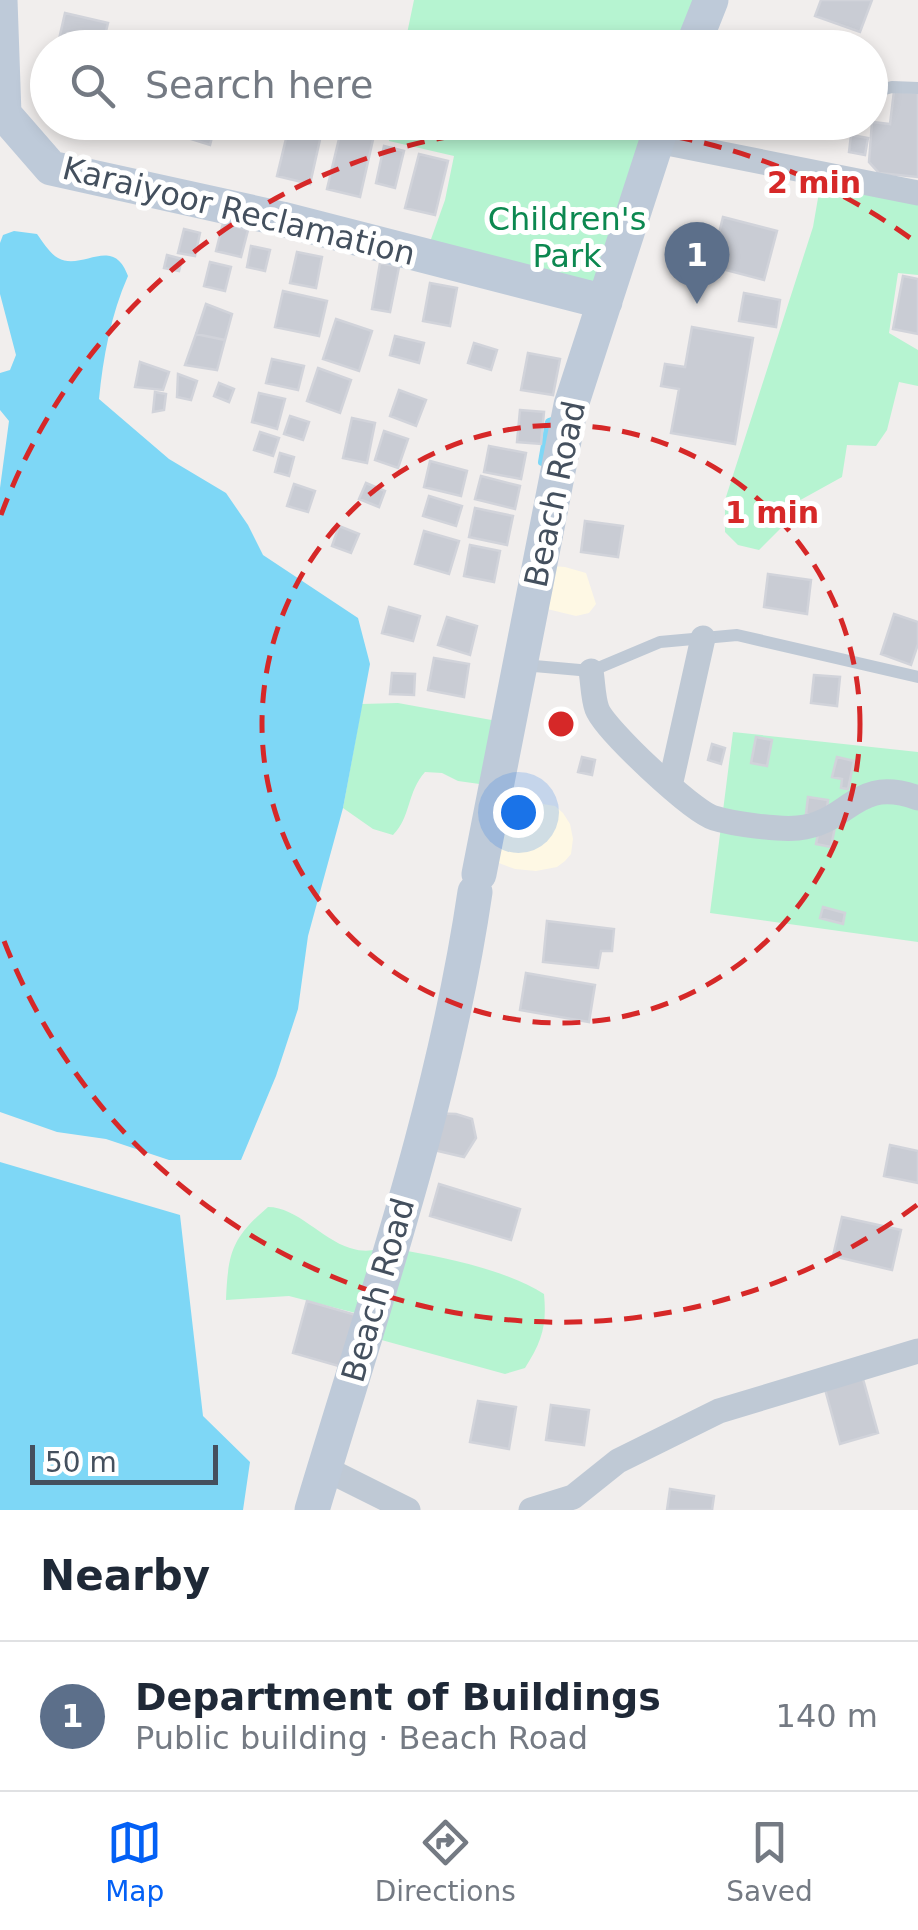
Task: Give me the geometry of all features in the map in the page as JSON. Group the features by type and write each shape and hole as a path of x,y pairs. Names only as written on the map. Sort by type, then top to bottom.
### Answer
{"main road":[{"name":"Karaiyoor Reclamation","path":"0,0 4,114 51,168 282,220 605,302"},
{"path":"699,30 711,0"},
{"name":"Beach Road","path":"312,1510 421,1147 454,1014 571,405 657,140"}],"street":[{"path":"694,140 918,193"},
{"path":"670,786 703,638"},
{"path":"592,671 598,711 670,786 712,817 798,828 842,811 864,795 894,789 918,798"},
{"path":"532,1510 573,1498 618,1460 719,1411 918,1351"},
{"path":"324,1468 408,1510"}],"lane":[{"path":"888,88 918,88"},
{"path":"520,665 592,671 660,642 737,636 918,677"}],"shaded area":[{"path":"540,565 586,573 596,604 589,613 576,616 543,608"},
{"path":"511,799 555,806 563,813 573,839 571,854 565,861 557,867 536,871 515,869 483,857"}],"green space":[{"path":"414,0 711,0 700,30 408,30"},
{"name":"Children's Park","path":"657,140 605,302 430,242 445,200 454,156 389,141"},
{"path":"822,175 918,193 918,275 898,273 889,333 918,350 918,386 899,382 887,430 876,446 847,445 842,477 795,503 781,528 759,550 738,545 725,532 725,500 813,227"},
{"path":"398,703 508,723 494,786 425,772 393,835 373,829 343,808 362,704"},
{"path":"733,732 918,752 918,942 710,913"},
{"path":"268,1207 289,1212 350,1248 395,1249 452,1260 512,1278 544,1294 544,1324 525,1368 505,1374 367,1336 371,1317 289,1296 226,1300 234,1247"}],"water":[{"path":"14,231 37,234 52,254 67,261 106,256 122,264 128,276 109,336 99,399 169,459 226,493 263,555 358,618 370,664 343,808 308,936 298,1009 276,1076 241,1160 169,1160 106,1139 57,1132 0,1112 0,488 9,421 0,410 0,373 10,370 16,355 0,294 0,243 3,235"},
{"path":"0,1162 180,1215 203,1416 250,1462 243,1510 0,1510"}],"building":[{"path":"821,0 872,0 861,30 815,16"},
{"path":"65,13 108,23 106,30 61,30"},
{"path":"894,91 918,93 918,177 879,173 869,162 871,140 888,140"},
{"path":"286,140 320,140 310,184 277,176"},
{"path":"339,140 373,140 360,197 327,189"},
{"path":"850,140 868,140 865,155 849,152"},
{"path":"384,146 404,151 395,188 376,183"},
{"path":"419,154 448,161 435,215 405,208"},
{"path":"723,217 777,231 764,280 711,266"},
{"path":"223,223 248,230 241,257 216,251"},
{"path":"184,229 200,233 195,256 178,253"},
{"path":"251,246 270,250 265,271 247,267"},
{"path":"297,252 322,257 316,288 290,283"},
{"path":"167,255 182,259 179,271 164,268"},
{"path":"210,262 231,267 225,291 204,286"},
{"path":"380,263 399,267 390,312 372,309"},
{"path":"903,276 918,279 918,334 893,329"},
{"path":"430,283 457,288 450,326 423,321"},
{"path":"283,291 327,301 319,336 275,327"},
{"path":"744,293 780,300 776,327 739,321"},
{"path":"206,304 232,314 225,340 196,334"},
{"path":"336,319 372,331 359,371 323,359"},
{"path":"692,327 753,338 735,444 671,433 679,389 661,386 665,364 685,367"},
{"path":"196,334 225,340 217,370 185,365"},
{"path":"395,336 424,343 419,363 390,355"},
{"path":"474,343 497,350 491,370 468,363"},
{"path":"528,353 560,359 553,395 521,390"},
{"path":"272,359 304,366 298,390 266,383"},
{"path":"140,362 169,372 163,390 135,387"},
{"path":"318,368 351,380 340,413 307,401"},
{"path":"178,374 197,381 191,400 177,397"},
{"path":"219,383 234,389 229,402 214,396"},
{"path":"399,390 426,400 416,426 390,416"},
{"path":"155,392 166,394 164,410 153,412"},
{"path":"259,393 285,399 277,429 252,422"},
{"path":"520,410 544,412 541,444 517,442"},
{"path":"290,416 309,422 303,440 284,434"},
{"path":"352,418 375,423 367,463 343,458"},
{"path":"384,431 408,439 398,468 375,460"},
{"path":"260,432 279,438 273,456 254,450"},
{"path":"489,446 526,453 521,479 484,472"},
{"path":"280,453 294,457 289,476 275,472"},
{"path":"430,461 467,471 461,496 424,487"},
{"path":"481,476 520,486 515,509 475,499"},
{"path":"366,483 385,491 379,507 359,499"},
{"path":"294,484 315,491 308,512 287,506"},
{"path":"429,496 462,506 456,526 423,516"},
{"path":"475,508 513,516 507,545 469,537"},
{"path":"585,521 623,526 618,557 581,552"},
{"path":"339,526 359,534 351,553 332,546"},
{"path":"424,531 459,541 449,574 415,564"},
{"path":"470,545 500,551 494,582 464,576"},
{"path":"768,574 811,580 807,614 764,607"},
{"path":"389,607 420,616 413,641 382,633"},
{"path":"894,614 918,622 918,644 911,665 881,654"},
{"path":"447,617 477,626 470,655 438,645"},
{"path":"434,658 469,664 464,697 428,690"},
{"path":"392,673 415,674 414,695 390,694"},
{"path":"814,675 840,677 837,706 811,703"},
{"path":"756,737 772,740 767,766 751,763"},
{"path":"712,744 725,748 721,764 708,760"},
{"path":"582,757 595,760 592,775 578,772"},
{"path":"837,757 854,761 848,789 841,788 842,779 832,777"},
{"path":"808,797 828,800 826,817 806,814"},
{"path":"820,824 835,827 831,847 816,844"},
{"path":"823,907 845,913 843,924 820,918"},
{"path":"547,921 614,929 612,951 601,951 598,968 543,962"},
{"path":"526,973 595,985 589,1022 520,1010"},
{"path":"428,1113 472,1119 476,1138 464,1157 421,1147"},
{"path":"890,1145 918,1151 918,1183 884,1176"},
{"path":"439,1184 520,1209 511,1240 430,1216"},
{"path":"842,1217 901,1230 892,1270 833,1256"},
{"path":"307,1301 356,1315 342,1367 293,1353"},
{"path":"863,1379 878,1433 840,1444 825,1389"},
{"path":"478,1401 516,1407 509,1449 470,1442"},
{"path":"551,1405 589,1410 584,1445 546,1440"},
{"path":"670,1489 714,1496 712,1510 667,1510"}],"waterway":[{"path":"542,462 549,422 558,419"}],"place":[{"name":"Department of Buildings","path":"697,304"}]}
